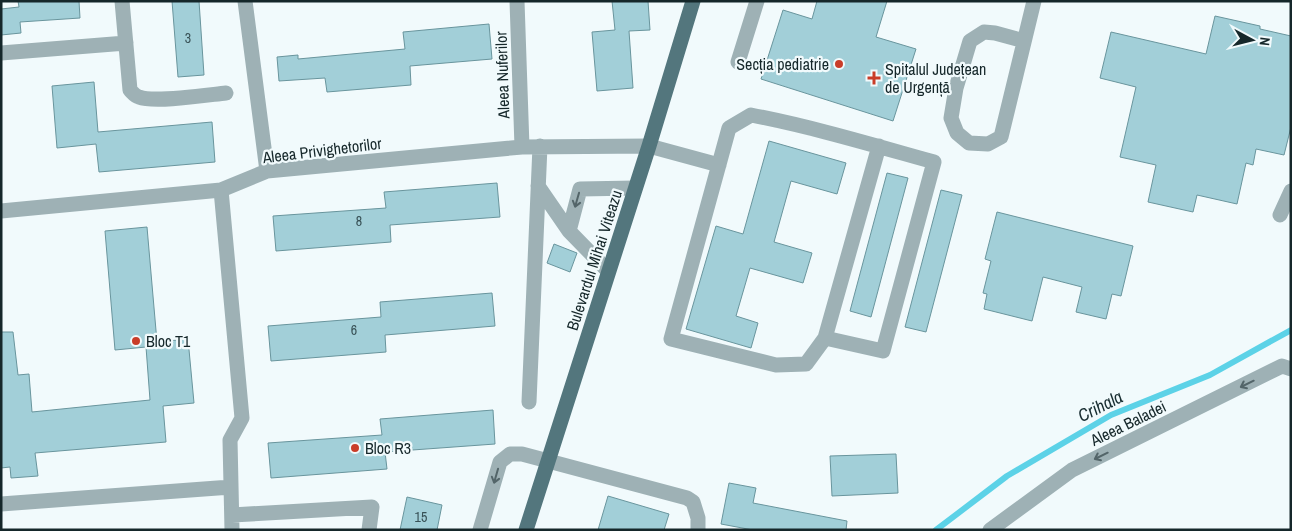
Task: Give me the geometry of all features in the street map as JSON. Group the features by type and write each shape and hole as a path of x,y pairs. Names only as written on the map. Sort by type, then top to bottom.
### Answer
{"main road":[{"name":"Bulevardul Mihai Viteazu","path":"526,530 649,146 693,1"}],"street":[{"path":"122,1 130,90 133,94 140,98 154,99 226,93"},
{"path":"245,1 267,171"},
{"name":"Aleea Nuferilor","path":"517,1 522,147"},
{"path":"738,62 757,1"},
{"path":"1024,41 984,32 970,41 956,88 951,118 956,133 969,143 988,144 1001,138 1034,1"},
{"path":"1,54 126,43"},
{"path":"825,338 883,351 934,162 880,146 786,122 751,116 729,128 670,338 776,365 806,364 825,338 880,146"},
{"path":"529,402 540,146"},
{"name":"Aleea Privighetorilor","path":"1,211 221,190 267,171 522,147 649,146 719,165"},
{"path":"538,186 569,230 608,271"},
{"path":"569,230 580,189 635,188"},
{"path":"221,190 242,418 230,440 232,522 372,508 369,530"},
{"path":"1280,215 1291,192"},
{"name":"Aleea Baladei","path":"990,530 1072,470 1282,366 1291,369"},
{"path":"480,530 500,462 510,454 522,454 687,498 693,502 698,518 698,530"},
{"path":"1,504 231,487"}],"building":[{"path":"18,1 79,1 80,18 20,22 21,33 1,35 1,9 19,7"},
{"path":"172,1 199,1 204,75 178,77"},
{"path":"612,1 648,1 650,30 629,31 633,88 597,91 592,32 615,30"},
{"name":"Secția pediatrie","path":"817,1 887,1 876,37 916,49 893,121 761,79 783,10 812,19"},
{"path":"1215,16 1260,26 1260,29 1291,36 1291,127 1284,155 1256,149 1253,165 1246,163 1237,204 1197,195 1193,212 1148,202 1156,165 1120,157 1136,87 1100,78 1111,32 1206,54"},
{"path":"489,24 492,59 410,66 411,85 327,92 325,78 279,81 277,57 298,55 298,59 405,49 403,32"},
{"path":"94,82 98,132 212,122 215,162 99,172 96,144 57,148 52,86"},
{"path":"769,141 846,163 837,194 791,181 774,242 812,253 803,283 750,268 736,316 758,323 751,348 686,329 716,226 743,234"},
{"path":"887,173 908,178 871,317 850,311"},
{"path":"497,183 500,217 390,225 391,242 276,251 273,216 386,208 384,192"},
{"path":"941,190 962,195 926,332 905,327"},
{"path":"997,212 1133,246 1121,296 1112,294 1106,319 1076,312 1082,287 1043,277 1032,321 984,309 987,294 983,293 991,261 985,259"},
{"name":"Bloc T1","path":"147,227 157,342 188,339 194,403 163,406 166,442 35,453 38,476 11,478 10,467 1,468 1,332 13,332 18,375 29,374 32,412 150,400 146,347 115,350 105,231"},
{"path":"554,244 577,253 570,272 547,263"},
{"path":"492,293 495,326 385,335 386,352 271,361 268,326 381,317 380,302"},
{"name":"Bloc R3","path":"493,410 495,444 385,452 387,469 271,478 268,443 382,435 380,419"},
{"path":"896,454 898,493 832,496 830,456"},
{"path":"729,483 756,488 753,503 847,521 846,530 753,530 721,524"},
{"path":"608,496 669,514 664,530 598,530"},
{"path":"407,497 442,505 437,530 400,530"}],"waterway":[{"name":"Crihala","path":"936,530 1007,476 1111,415 1210,375 1291,330"}],"place":[{"name":"Secția pediatrie","path":"839,64"},
{"name":"Spitalul Județean de Urgență","path":"874,78"},
{"name":"Bloc T1","path":"136,341"},
{"name":"Bloc R3","path":"355,448"}]}
